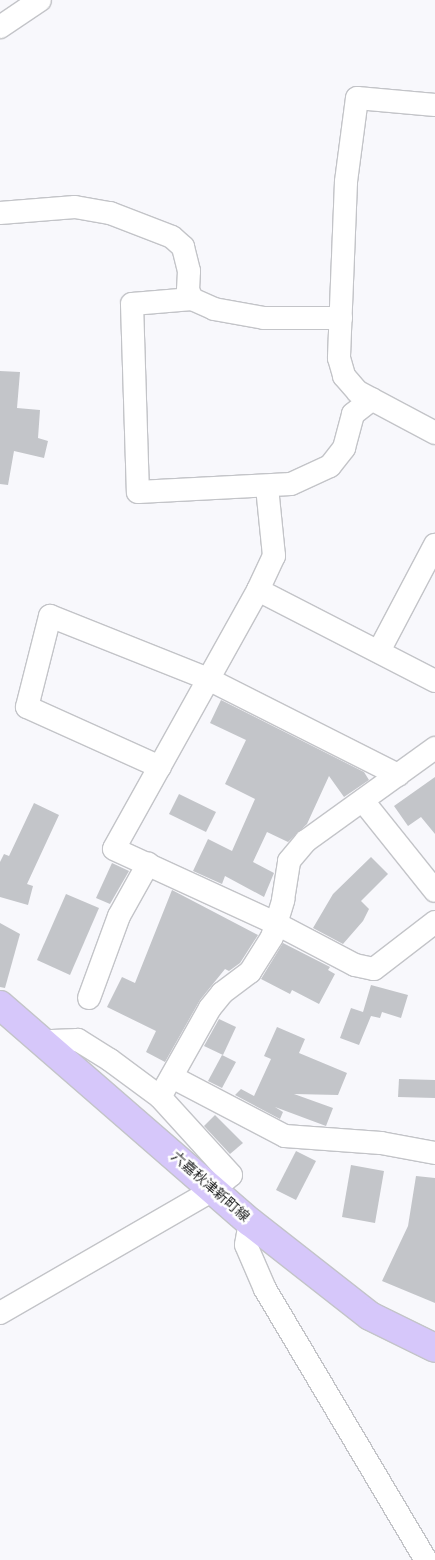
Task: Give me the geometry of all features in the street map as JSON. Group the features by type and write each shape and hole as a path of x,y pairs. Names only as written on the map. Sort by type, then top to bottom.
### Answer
{"main road":[{"name":"六嘉秋津新町線","path":"0,1005 45,1042 250,1222 370,1316 435,1348"}],"street":[{"path":"0,27 29,3"},
{"path":"435,105 356,98 346,182 339,358 344,376 358,392 435,432"},
{"path":"0,213 75,207 110,213 172,237 183,247 189,271 188,290 192,299"},
{"path":"341,318 264,318 214,309 192,299 132,304 138,492 267,487 292,484 330,466 344,448 354,414 372,398"},
{"path":"267,487 274,556 258,590 114,849 277,924 355,965 374,969 435,922"},
{"path":"378,651 435,545"},
{"path":"258,590 435,681"},
{"path":"160,767 27,707 50,616 208,679 398,775"},
{"path":"160,1097 174,1078 210,1008 222,992 250,972 277,924 289,861 306,841 435,748"},
{"path":"364,801 427,864 435,892"},
{"path":"89,998 119,916 148,864"},
{"path":"0,1313 213,1190 231,1175 160,1097 78,1040 45,1042"},
{"path":"174,1078 285,1136 381,1143 435,1153"},
{"path":"250,1222 246,1245 265,1290 426,1560"}],"building":[{"path":"0,371 20,372 17,408 40,410 38,438 48,441 44,458 14,451 8,485 0,484"},
{"path":"221,700 364,772 369,780 344,797 329,776 307,824 288,842 267,832 253,862 274,873 264,897 225,876 222,884 193,871 208,839 232,851 255,799 225,784 246,740 210,723"},
{"path":"435,777 435,834 421,817 408,826 394,806"},
{"path":"179,794 216,812 206,832 169,814"},
{"path":"34,803 59,815 27,884 33,886 28,905 0,897 0,862 4,854 9,856"},
{"path":"371,857 388,874 361,901 369,909 363,921 343,944 313,928 333,894"},
{"path":"112,863 129,871 110,904 96,898"},
{"path":"172,890 258,935 240,963 229,971 225,969 200,1000 165,1062 146,1052 156,1031 107,1007 122,977 135,983"},
{"path":"66,894 99,908 70,975 37,960"},
{"path":"0,923 20,934 5,988 0,987"},
{"path":"283,943 330,967 328,970 335,974 319,1004 292,990 290,994 261,979"},
{"path":"371,985 408,995 401,1018 382,1012 380,1018 371,1016 359,1045 340,1038 351,1008 363,1012"},
{"path":"219,1019 236,1027 223,1055 204,1046"},
{"path":"277,1027 305,1039 299,1053 347,1073 338,1095 294,1094 333,1108 326,1126 275,1107 283,1112 280,1119 235,1095 241,1089 254,1096 271,1059 264,1056"},
{"path":"222,1055 236,1062 222,1088 208,1081"},
{"path":"399,1079 435,1080 435,1098 398,1097"},
{"path":"215,1115 243,1143 230,1154 204,1126"},
{"path":"296,1151 316,1161 296,1200 276,1190"},
{"path":"351,1165 384,1171 375,1223 342,1217"},
{"path":"416,1176 435,1178 435,1303 382,1281 408,1226"}]}
